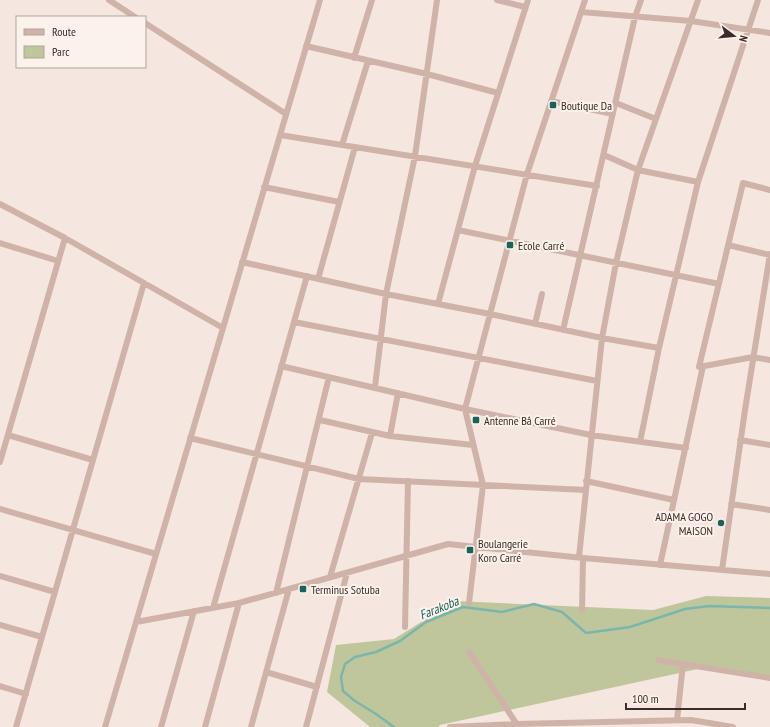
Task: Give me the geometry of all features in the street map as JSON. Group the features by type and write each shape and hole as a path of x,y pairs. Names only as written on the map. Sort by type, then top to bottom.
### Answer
{"street":[{"path":"109,0 133,16"},
{"path":"105,727 320,0"},
{"path":"354,58 372,0"},
{"path":"375,387 386,294 414,156 437,0"},
{"path":"498,0 525,7"},
{"path":"438,304 475,166 528,0"},
{"path":"470,603 483,485 465,409 527,174 585,0"},
{"path":"563,330 635,17 641,0"},
{"path":"582,610 581,558 586,481 602,338 616,263 638,170 698,0"},
{"path":"640,442 659,348 698,182 758,0"},
{"path":"581,12 691,21 770,33"},
{"path":"146,24 286,114"},
{"path":"306,46 427,74 498,93"},
{"path":"342,145 368,61"},
{"path":"551,101 613,114"},
{"path":"616,103 656,119"},
{"path":"280,134 596,186"},
{"path":"318,279 355,147"},
{"path":"604,155 638,170 698,182"},
{"path":"770,190 743,183 699,366 753,358 770,360"},
{"path":"264,187 339,202"},
{"path":"0,204 65,238 223,328"},
{"path":"458,230 719,284"},
{"path":"0,462 65,238"},
{"path":"0,243 58,261"},
{"path":"722,570 753,358 767,298 770,255 728,245"},
{"path":"242,262 386,294 602,338 659,348"},
{"path":"213,608 307,276"},
{"path":"16,727 144,283"},
{"path":"535,324 542,294"},
{"path":"294,322 597,381"},
{"path":"281,366 465,409 591,435 686,448"},
{"path":"660,565 703,366"},
{"path":"276,593 320,420 329,377"},
{"path":"390,436 398,393"},
{"path":"320,420 390,436 473,445"},
{"path":"330,577 372,432"},
{"path":"8,435 93,460"},
{"path":"190,438 359,479 586,490"},
{"path":"740,440 770,445"},
{"path":"405,627 408,481"},
{"path":"586,481 674,500"},
{"path":"731,504 770,510"},
{"path":"0,509 156,554"},
{"path":"136,622 239,603 448,544 581,558 770,574"},
{"path":"306,727 347,573"},
{"path":"0,576 55,592"},
{"path":"251,727 289,589"},
{"path":"205,727 239,603"},
{"path":"161,727 194,611"},
{"path":"0,625 42,637"},
{"path":"469,652 518,725"},
{"path":"658,660 770,678"},
{"path":"677,720 683,664"},
{"path":"266,672 317,687"},
{"path":"0,686 26,694"},
{"path":"450,727 677,720 691,720 733,727"},
{"path":"690,727 691,720"}],"green space":[{"path":"706,596 770,598 770,678 707,667 440,725 438,727 370,727 327,692 336,645 394,639 455,601 653,610"}],"waterway":[{"name":"Farakoba","path":"394,727 355,701 343,691 341,677 345,664 355,657 376,652 400,641 426,622 463,607 502,612 534,604 562,612 586,633 630,627 685,609 709,606 770,608"}],"place":[{"name":"Boutique Da","path":"553,105"},
{"name":"Ecole Carré","path":"510,245"},
{"name":"Antenne Bâ Carré","path":"476,420"},
{"name":"ADAMA GOGO MAISON","path":"721,523"},
{"name":"Boulangerie Koro Carré","path":"470,550"},
{"name":"Terminus Sotuba","path":"303,589"}]}
